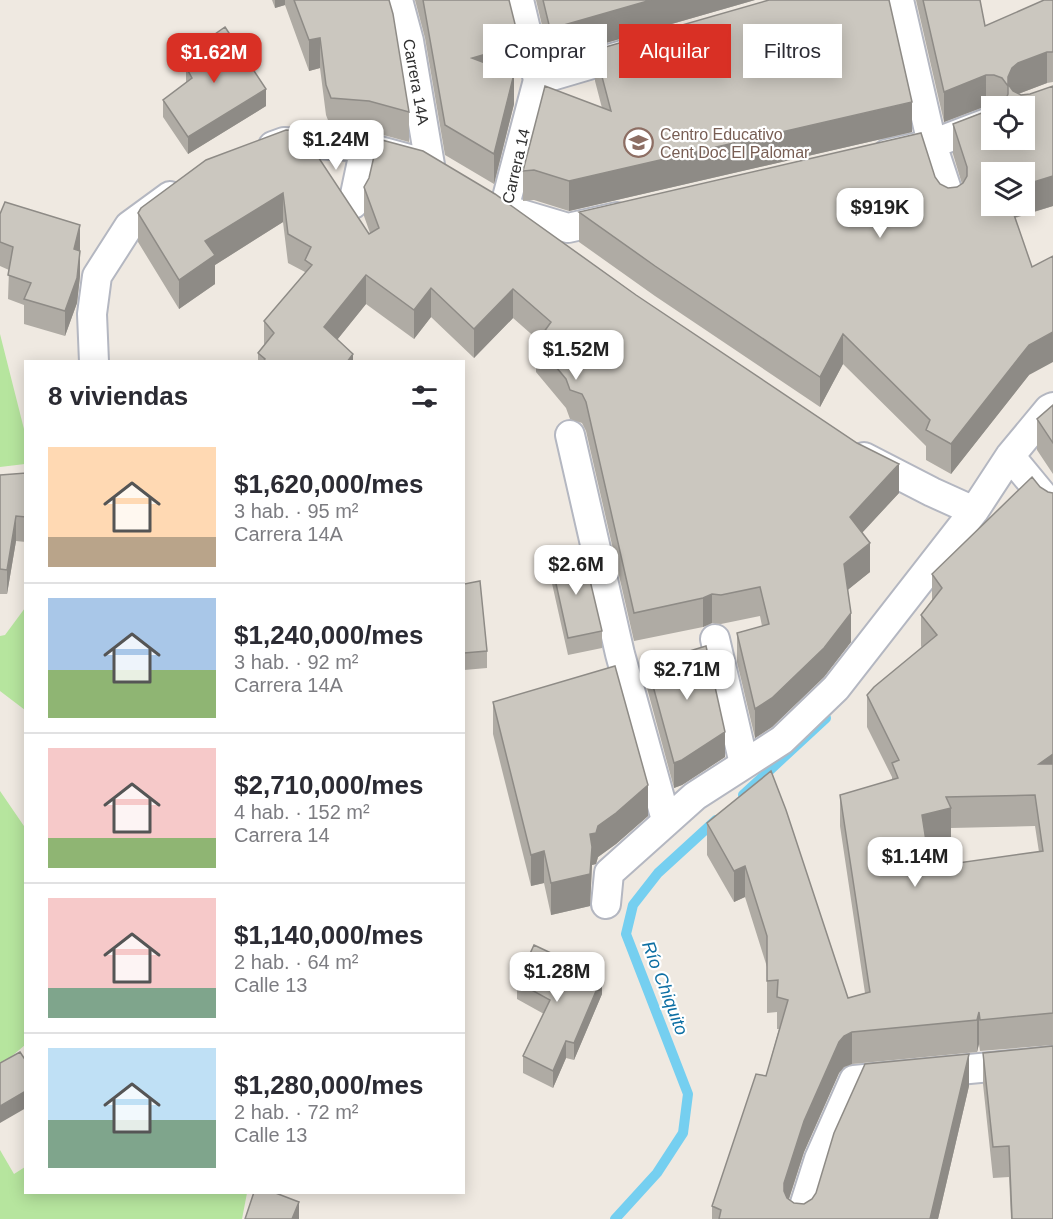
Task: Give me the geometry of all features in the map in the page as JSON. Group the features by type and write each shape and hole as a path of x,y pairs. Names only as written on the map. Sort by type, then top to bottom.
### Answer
{"street":[{"name":"Carrera 14A","path":"364,147 439,170 398,0"},
{"name":"Carrera 14","path":"519,0 538,80 494,203 570,256"},
{"path":"899,0 932,144 951,202"},
{"path":"538,80 619,56"},
{"path":"864,160 932,144 981,125"},
{"path":"252,154 284,142 364,147 353,204"},
{"path":"94,360 92,314 97,276 129,226 189,181"},
{"path":"494,203 568,228 637,213"},
{"path":"606,904 609,873 695,796 782,740 836,688 974,511 1010,456 1053,407"},
{"path":"570,435 620,654 666,820"},
{"path":"846,445 866,458 974,511"},
{"path":"1010,456 1053,508"},
{"path":"715,639 744,764"},
{"path":"800,1219 819,1159 854,1080 1053,1061"}],"green space":[{"path":"0,334 24,429 24,464 0,467"},
{"path":"24,609 24,709 0,691 0,636 5,635"},
{"path":"0,791 24,826 24,1046 0,1066"},
{"path":"0,1150 14,1174 24,1168 24,1194 247,1194 242,1219 0,1219"}],"building":[{"path":"294,0 389,0 409,112 369,101 331,98 326,85 320,38 309,40"},
{"path":"423,0 509,0 515,24 483,24 483,55 472,58 483,62 483,78 513,78 494,154 445,125"},
{"path":"543,0 651,0 567,24 549,24"},
{"path":"769,0 889,0 912,102 569,181 534,170 523,171 545,86 611,111 602,78 607,78 607,47 619,43 619,78 731,78 731,24 685,24"},
{"path":"923,0 980,0 985,26 1044,0 1053,0 1053,52 1018,63 1012,68 1008,84 1013,91 1021,95 1053,86 1053,176 1035,182 1035,162 981,162 981,216 1014,216 1032,267 1053,256 1053,332 1029,345 951,444 926,430 930,420 843,334 820,377 579,212 921,133 935,177 940,184 948,188 957,187 967,176 967,167 953,124 981,113 981,150 1035,150 1035,96 1007,96 1008,86 1002,78 994,75 986,75 944,92"},
{"path":"225,27 266,89 188,137 163,100 192,78 186,67 193,61 188,53"},
{"path":"286,130 301,131 369,234 379,228 364,187 369,178 378,139 423,151 495,194 636,295 857,443 899,464 850,517 870,543 844,564 851,613 824,648 772,698 755,709 737,633 769,624 760,587 721,595 712,594 634,613 586,402 582,394 570,390 566,379 536,343 551,322 513,289 474,329 431,288 414,310 366,275 324,327 353,354 348,360 264,360 258,353 274,333 264,321 312,265 305,260 311,247 288,234 283,193 205,241 215,255 179,280 138,213 141,208 206,160"},
{"path":"5,202 80,225 74,249 80,251 77,278 65,311 24,299 31,283 8,275 13,247 0,242 0,214"},
{"path":"1053,405 1053,443 1037,419"},
{"path":"24,473 24,517 16,516 7,570 0,569 0,475"},
{"path":"1032,477 1040,487 1053,493 1053,754 1039,764 1053,764 1053,1013 980,1020 979,1012 977,1020 852,1032 839,1042 804,1121 784,1183 787,1198 794,1203 804,1204 816,1193 834,1133 865,1064 969,1054 930,1219 719,1219 721,1210 712,1206 756,1074 766,1076 788,1000 777,997 778,980 767,981 767,936 745,866 734,871 707,823 771,771 848,998 870,992 840,795 898,778 892,763 899,760 867,695 937,635 921,615 942,588 932,574","holes":["1035,795 1043,851 930,867 922,815 951,808 946,797"]},
{"path":"584,555 602,631 568,638 551,561"},
{"path":"480,581 487,651 465,653 465,584"},
{"path":"706,646 725,732 674,763 647,664"},
{"path":"615,666 648,785 598,826 596,833 590,834 592,847 590,874 551,883 544,851 531,855 493,702"},
{"path":"534,945 602,977 574,1043 566,1041 553,1071 523,1056 550,1000 517,982"},
{"path":"1053,1046 1053,1219 1012,1219 1009,1146 993,1147 983,1053"},
{"path":"20,1052 24,1058 24,1092 0,1106 0,1063"},
{"path":"253,1194 278,1194 299,1202 292,1219 245,1219"}],"waterway":[{"name":"Río Chiquito","path":"743,795 826,718"},
{"name":"Río Chiquito","path":"615,1219 657,1173 683,1133 688,1094 626,934 633,905 658,873 716,820"}],"place":[{"name":"Centro Educativo Cent Doc El Palomar","path":"639,143"}]}
